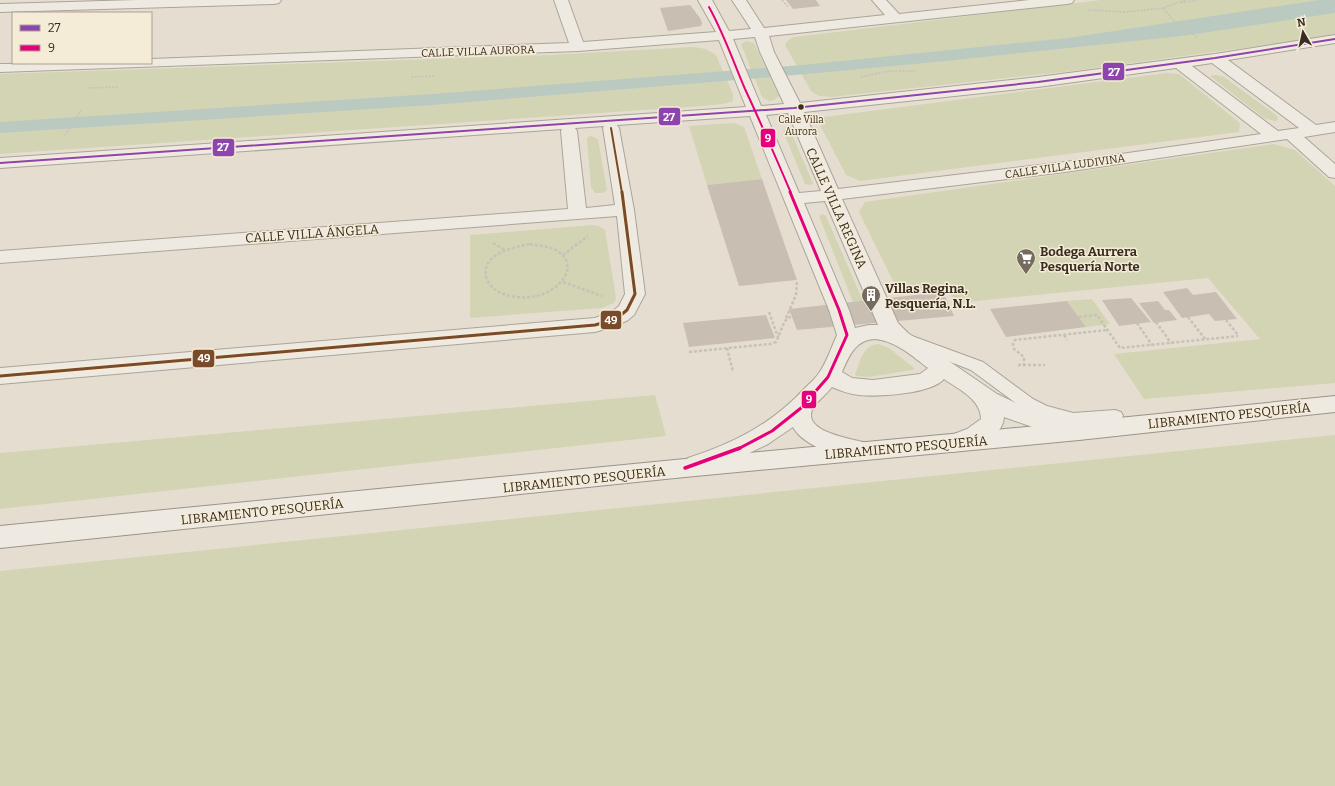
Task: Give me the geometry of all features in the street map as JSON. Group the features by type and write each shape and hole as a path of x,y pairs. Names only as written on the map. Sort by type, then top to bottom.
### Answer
{"street":[{"path":"0,8 274,0"},
{"path":"561,0 578,47"},
{"path":"705,0 727,41 772,108"},
{"path":"739,0 757,33"},
{"path":"879,0 895,18"},
{"name":"CALLE VILLA AURORA","path":"152,63 578,47 709,37 727,41 757,33 1067,0"},
{"name":"CALLE VILLA REGINA","path":"686,468 722,456 756,441 789,419 802,407 827,378 847,335 846,329 794,199 772,108 783,86 769,54 757,33"},
{"path":"0,163 602,123 616,124 1038,82 1215,58 1335,39"},
{"path":"1215,58 1314,130"},
{"path":"1179,63 1275,136"},
{"path":"0,68 118,64"},
{"name":"CALLE VILLA REGINA","path":"772,108 832,195 889,326 894,332 981,395 1014,412 1047,423 1076,425"},
{"path":"0,376 595,325 609,321 625,310 635,294 616,124"},
{"path":"575,125 577,212"},
{"name":"CALLE VILLA LUDIVINA","path":"794,199 1055,168 1335,127"},
{"path":"1291,134 1335,173"},
{"name":"CALLE VILLA ÁNGELA","path":"0,256 577,212 625,210"},
{"path":"839,353 853,338 864,333 890,334 914,347"},
{"path":"830,373 838,381 845,385 861,388 922,382 935,375 938,370 938,365"},
{"path":"946,444 966,439 987,428 992,423 993,415 991,408 981,395"},
{"name":"LIBRAMIENTO PESQUERÍA","path":"0,537 686,468 946,444 1076,425 1335,404"},
{"path":"802,407 801,417 808,432 832,443 868,451"}],"lane":[{"path":"894,332 926,347 977,366 1028,403 1042,411 1076,425"}],"path":[{"path":"782,0 791,10"},
{"path":"1176,4 1185,0"},
{"path":"1196,37 1164,13 1163,8 1197,0"},
{"path":"1150,10 1160,12"},
{"path":"63,139 81,110"},
{"path":"530,244 554,249 563,255 568,262 569,271 566,279 562,282 558,287 547,293 534,297 519,298 505,295 494,290 487,282 485,274 488,265 495,257 505,250 530,244"},
{"path":"562,282 625,310"},
{"path":"789,311 791,315"},
{"path":"769,312 778,338"},
{"path":"1079,317 1097,315 1120,348 1238,336 1226,320"},
{"path":"1188,317 1206,339"},
{"path":"1156,322 1171,343"},
{"path":"1137,323 1152,345"},
{"path":"1024,366 1024,357 1014,349 1013,344 1015,340 1107,330"},
{"path":"1064,335 1067,340"},
{"path":"727,348 733,372"}],"green space":[{"path":"1101,0 1335,0 1335,34 1296,41 1072,71 832,97 819,96 811,91 785,45 789,39 795,37"},
{"path":"746,41 754,43 779,96 774,100 769,101 762,97 741,44"},
{"path":"693,47 706,49 716,55 733,94 733,101 723,104 703,106 0,154 0,74 549,55"},
{"path":"1167,73 1179,74 1240,123 1239,132 860,181 846,175 819,123 824,117"},
{"path":"1215,75 1224,77 1277,116 1278,120 1275,121 1264,118 1210,76"},
{"path":"734,123 744,127 762,179 707,185 689,126"},
{"path":"786,129 790,130 813,183 811,185 805,184 783,131"},
{"path":"591,136 598,139 607,190 602,193 595,193 591,187 587,140 588,137"},
{"path":"1274,144 1295,150 1335,186 1335,383 1144,399 1114,354 1260,339 1208,278 956,303 944,285 898,291 859,212 865,202"},
{"path":"822,214 826,216 863,301 853,302 819,216"},
{"path":"593,225 599,226 605,230 616,298 614,303 602,308 470,318 470,235"},
{"path":"1092,299 1110,324 1086,327 1067,301"},
{"path":"879,344 889,348 914,368 913,370 869,377 856,376 855,374 863,354 869,347"},
{"path":"655,395 666,436 0,509 0,453"},
{"path":"1335,435 1335,786 0,786 0,571"}],"shaded area":[{"path":"1319,0 1335,0 1335,13 1182,36 946,61 433,105 0,133 0,122 432,94 802,65 1068,38"}],"building":[{"path":"786,0 816,0 820,6 793,9"},
{"path":"690,5 700,18 702,23 701,26 668,31 660,8"},
{"path":"762,179 797,280 739,286 707,185"},
{"path":"1187,288 1193,295 1216,292 1237,319 1215,321 1209,314 1182,318 1163,292"},
{"name":"Villas Regina, Pesquería, N.L.","path":"943,292 954,316 797,330 789,309"},
{"path":"1131,298 1151,322 1119,326 1102,300"},
{"path":"1067,301 1086,327 1006,337 990,309"},
{"path":"1158,301 1165,310 1169,310 1177,320 1154,323 1139,303"},
{"path":"766,315 775,338 689,347 683,323"}],"transit line":[{"name":"9","path":"685,468 739,449 772,431 787,420 801,408 828,377 847,335 839,310 760,119 745,88 722,30 709,7"},
{"name":"27","path":"0,163 794,108 1038,82 1215,58 1335,39"},
{"name":"49","path":"0,376 595,325 609,321 627,310 635,294 625,210 611,128"}],"place":[{"name":"Calle Villa Aurora","path":"801,107"},
{"name":"Bodega Aurrera Pesquería Norte","path":"1026,275"},
{"name":"Villas Regina, Pesquería, N.L.","path":"871,312"}]}
